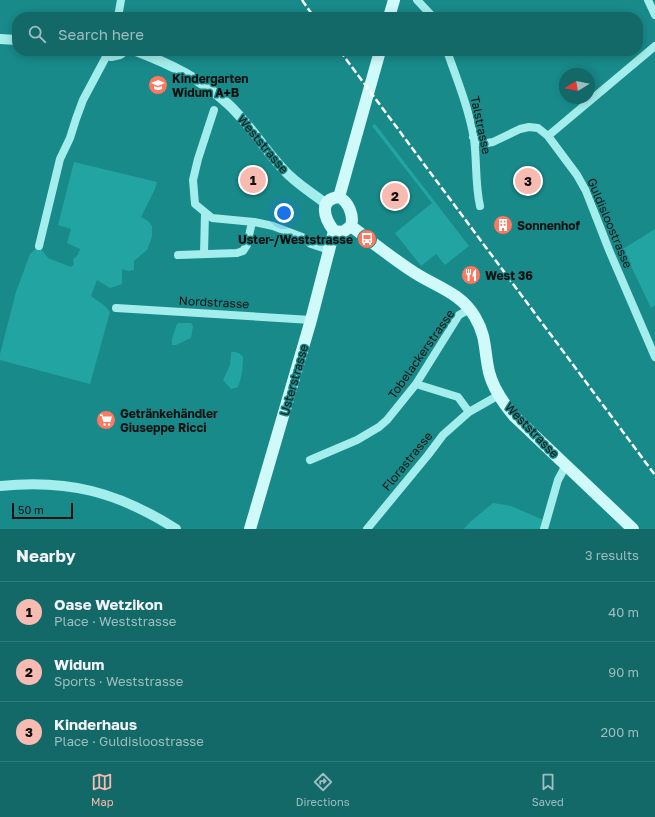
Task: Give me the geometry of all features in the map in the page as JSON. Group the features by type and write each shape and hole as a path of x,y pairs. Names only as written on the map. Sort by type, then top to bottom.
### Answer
{"main road":[{"path":"390,12 394,0"},
{"path":"339,197 379,56"},
{"path":"339,197 344,199 349,209 352,222 351,226 343,232 334,231 325,210 326,203 332,198 339,197"},
{"name":"Weststrasse","path":"351,226 405,267 450,292 470,309 484,336 490,374 499,395 515,417 633,529"},
{"name":"Usterstrasse","path":"250,529 311,320 334,231"}],"street":[{"path":"119,12 121,0"},
{"path":"417,0 428,12"},
{"path":"648,0 655,15"},
{"path":"0,39 12,40"},
{"path":"548,136 655,46"},
{"path":"39,246 60,159 70,138 83,100 104,56"},
{"name":"Weststrasse","path":"148,56 190,75 208,88 240,116 283,170 295,181 326,203"},
{"name":"Talstrasse","path":"449,56 466,106 473,137 480,206"},
{"path":"214,110 198,159 193,180 195,204 212,218 252,222 272,226 302,237 311,244 329,250"},
{"name":"Guldisloostrasse","path":"473,137 480,142 493,142 520,128 529,126 538,128 548,136 577,175 586,192 655,357"},
{"path":"204,254 205,213"},
{"path":"178,255 237,253 243,251 247,245 252,222"},
{"name":"Nordstrasse","path":"116,308 311,320"},
{"name":"Tobelackerstrasse","path":"310,460 357,440 379,427 396,411 416,384 459,315 470,309"},
{"path":"416,384 458,397 469,412"},
{"name":"Florastrasse","path":"367,529 443,435 469,412 499,395"},
{"path":"544,529 558,480 566,465"},
{"path":"0,486 40,484 70,486 90,490 129,503 176,529"}],"green space":[{"path":"375,124 469,246 445,265 436,254 421,266 395,233 432,203 372,126"},
{"path":"74,162 157,182 141,217 148,221 152,226 152,237 147,250 134,261 134,270 128,271 122,269 122,284 110,288 97,280 91,296 104,305 110,312 90,384 0,360 0,354 16,292 30,254 39,246 48,258 71,267 74,264 73,259 77,256 80,249 67,243 71,229 58,225"},
{"path":"655,229 655,305 651,308 623,249"},
{"path":"191,323 193,326 191,338 176,345 172,345 172,339 177,324"},
{"path":"232,352 237,352 241,355 243,357 243,361 238,387 231,389 223,380 230,365"},
{"path":"493,503 511,506 546,521 544,529 464,529 470,522"}],"railway":[{"path":"302,0 310,12"},
{"path":"344,56 655,475"}],"place":[{"name":"Kindergarten Widum A+B","path":"158,85"},
{"name":"Oase Wetzikon","path":"253,180"},
{"name":"Kinderhaus","path":"528,181"},
{"name":"Widum","path":"395,196"},
{"name":"Sonnenhof","path":"503,225"},
{"name":"Uster-/Weststrasse","path":"367,239"},
{"name":"West 36","path":"471,275"},
{"name":"Getränkehändler Giuseppe Ricci","path":"106,420"}]}
